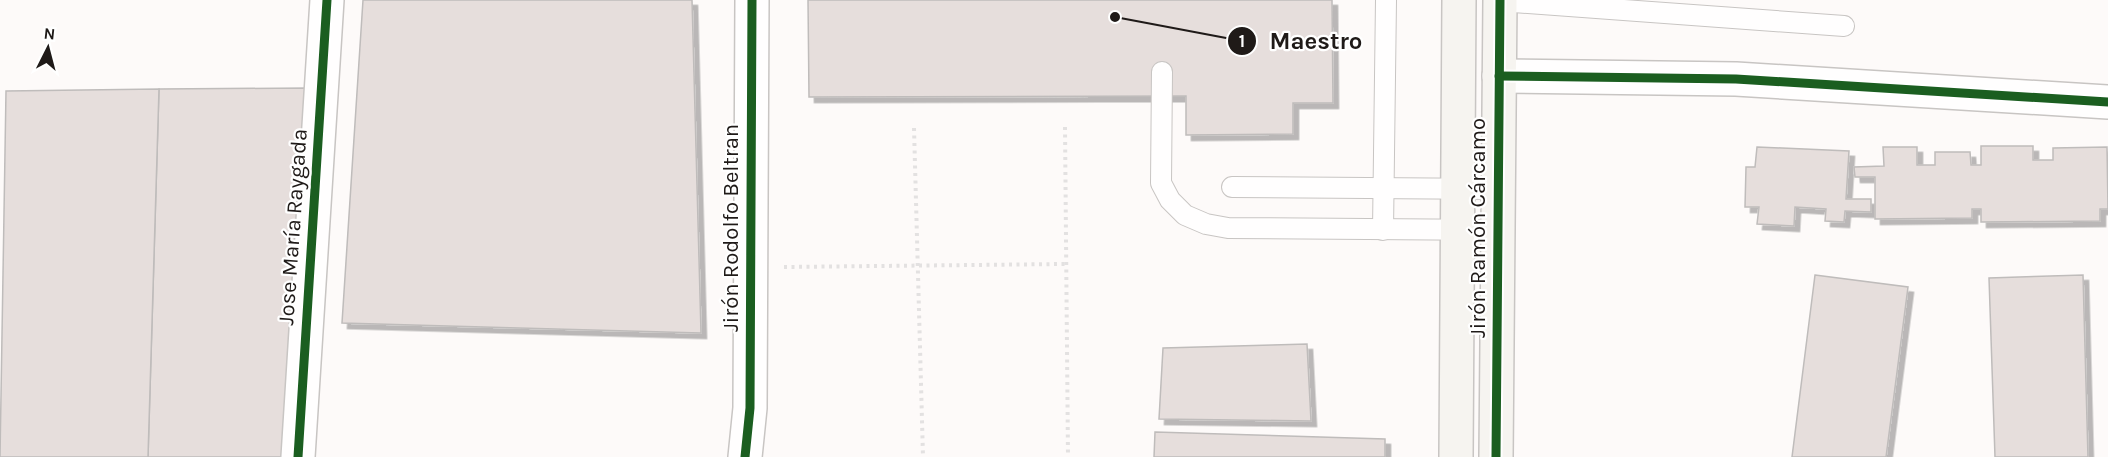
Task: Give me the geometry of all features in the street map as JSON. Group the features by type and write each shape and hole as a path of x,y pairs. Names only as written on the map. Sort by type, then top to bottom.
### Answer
{"street":[{"name":"Jose María Raygada","path":"298,457 327,0"},
{"name":"Jirón Rodolfo Beltran","path":"745,457 750,408 752,0"},
{"name":"Jirón Ramón Cárcamo","path":"1456,457 1460,0"},
{"name":"Jirón Ramón Cárcamo","path":"1496,457 1500,0"},
{"path":"1499,76 1736,80 2108,102"}],"lane":[{"path":"1383,230 1386,0"},
{"path":"1500,0 1844,26"},
{"path":"1162,72 1161,183 1170,200 1185,215 1206,224 1228,228 1498,230"},
{"path":"1232,187 1498,189"}],"path":[{"path":"1065,127 1068,457"},
{"path":"914,128 923,457"},
{"path":"750,267 1065,264"}],"building":[{"path":"363,0 692,0 701,333 342,323"},
{"path":"808,0 1332,0 1333,103 1293,103 1293,134 1186,135 1186,96 809,97"},
{"path":"308,88 287,457 148,457 159,89"},
{"path":"159,89 148,457 0,457 6,91"},
{"path":"1981,146 2033,146 2033,160 2053,160 2053,148 2107,147 2108,209 2100,209 2100,221 1981,222 1981,209 1972,209 1972,218 1875,219 1875,177 1855,177 1854,167 1884,166 1883,147 1917,147 1917,165 1935,165 1935,152 1970,152 1971,165 1981,165"},
{"path":"1757,147 1849,151 1846,199 1871,199 1871,212 1845,211 1844,222 1825,221 1826,209 1795,207 1794,226 1757,224 1759,207 1745,207 1746,167 1755,167"},
{"path":"1815,275 1908,287 1886,457 1792,457"},
{"path":"2083,275 2088,457 1995,457 1989,278"},
{"path":"1307,344 1311,421 1159,419 1163,348"},
{"path":"1155,432 1385,439 1385,457 1154,457"}],"cycle path":[{"path":"298,457 327,0"},
{"path":"745,457 750,408 752,0"},
{"path":"1496,457 1500,0"},
{"path":"1499,76 1736,79 2108,102"}],"place":[{"name":"Maestro","path":"1115,17"}]}
